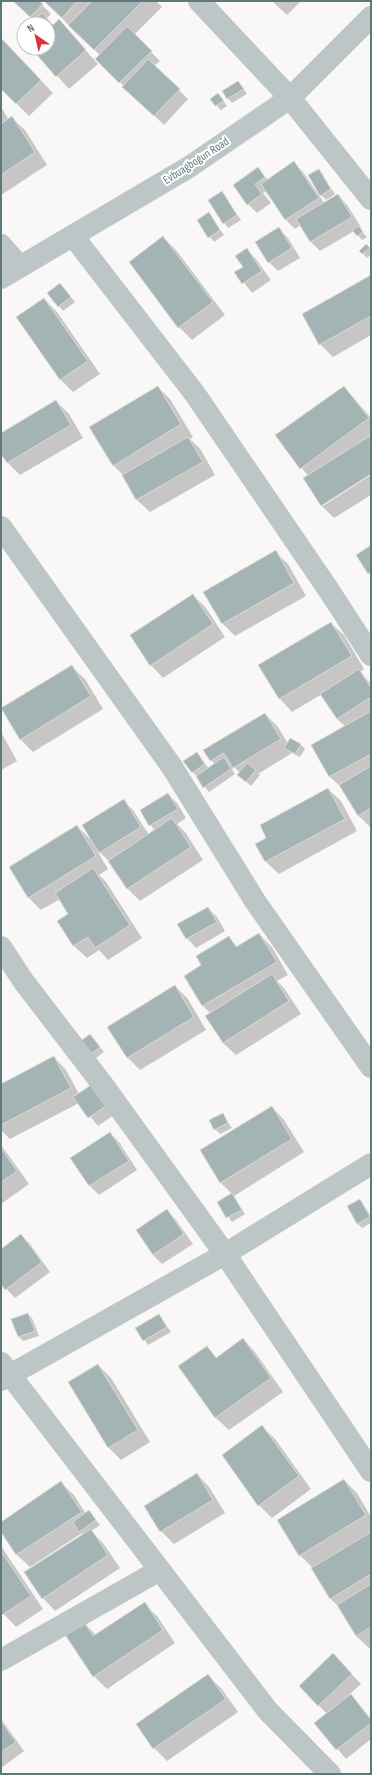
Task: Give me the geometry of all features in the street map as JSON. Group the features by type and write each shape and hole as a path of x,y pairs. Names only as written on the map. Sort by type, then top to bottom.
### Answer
{"street":[{"path":"199,1 290,98 371,199"},
{"name":"Evbuagbogun Road","path":"1,278 189,168 290,98 371,17"},
{"path":"72,236 195,394 328,589 371,655"},
{"path":"1,245 20,267"},
{"path":"1,527 172,767 255,901 371,1067"},
{"path":"1,947 24,982 103,1085 226,1254 371,1471"},
{"path":"330,1774 268,1711 160,1570 4,1372 226,1254 371,1164"},
{"path":"1,1660 160,1570"}],"building":[{"path":"13,1 39,1 43,4 31,16 29,16"},
{"path":"44,1 77,1 62,18"},
{"path":"92,1 143,1 94,50 68,25"},
{"path":"59,19 86,50 56,77 38,56 56,56 56,22"},
{"path":"127,26 152,51 119,83 95,59"},
{"path":"1,38 16,54 16,56 18,56 41,80 16,104 1,89"},
{"path":"148,59 180,89 154,116 122,87"},
{"path":"238,81 244,89 227,99 222,91"},
{"path":"218,93 224,101 215,106 210,99"},
{"path":"12,116 35,152 1,175 1,124"},
{"path":"294,161 319,198 285,220 261,184"},
{"path":"258,167 265,177 255,184 262,194 247,205 233,185"},
{"path":"319,169 331,189 320,196 308,175"},
{"path":"222,191 237,215 223,224 208,200"},
{"path":"338,194 352,217 310,242 296,219"},
{"path":"209,212 220,230 208,238 197,220"},
{"path":"359,226 363,232 357,236 352,230"},
{"path":"279,227 292,248 268,263 255,242"},
{"path":"163,236 213,302 178,328 129,262"},
{"path":"366,244 370,248 362,254 359,251"},
{"path":"247,248 262,271 242,284 234,272 243,267 235,256"},
{"path":"371,275 371,316 319,345 302,314"},
{"path":"60,283 71,297 58,307 47,293"},
{"path":"44,298 88,361 60,380 16,317"},
{"path":"158,386 181,424 113,466 89,427"},
{"path":"344,386 369,418 300,469 275,435"},
{"path":"56,400 71,425 7,463 1,454 1,433"},
{"path":"370,436 371,474 321,506 303,478"},
{"path":"188,437 203,462 136,500 122,475"},
{"path":"371,545 371,572 368,574 356,555"},
{"path":"276,550 294,583 222,624 203,592"},
{"path":"193,594 213,624 150,666 130,635"},
{"path":"331,622 352,656 279,699 258,665"},
{"path":"72,665 91,696 20,740 1,708"},
{"path":"359,669 371,688 371,697 337,719 320,694"},
{"path":"371,711 371,754 329,777 311,745"},
{"path":"265,713 281,739 233,768 224,753 210,761 203,750"},
{"path":"290,738 301,744 295,754 284,748"},
{"path":"197,752 205,764 192,773 183,761"},
{"path":"224,757 231,769 203,788 196,776"},
{"path":"247,763 256,770 246,782 237,775"},
{"path":"371,766 371,808 358,816 339,785"},
{"path":"328,788 345,819 265,862 255,844 266,838 260,825"},
{"path":"168,793 178,809 149,826 140,810"},
{"path":"124,799 141,827 99,853 82,825"},
{"path":"172,818 191,847 127,889 108,861"},
{"path":"77,825 96,856 28,898 9,867"},
{"path":"93,868 130,925 95,948 88,937 73,946 57,921 68,914 55,893"},
{"path":"208,907 217,922 186,939 177,924"},
{"path":"259,933 277,962 202,1006 184,976 201,965 196,956 229,936 236,947"},
{"path":"272,974 289,1001 223,1043 205,1016"},
{"path":"175,985 194,1017 127,1058 107,1027"},
{"path":"90,1034 100,1047 88,1056 78,1043"},
{"path":"54,1056 71,1088 1,1125 1,1084"},
{"path":"91,1085 106,1106 88,1118 73,1097"},
{"path":"272,1106 292,1139 220,1183 200,1150"},
{"path":"223,1113 228,1123 214,1130 209,1120"},
{"path":"110,1132 129,1161 89,1186 70,1158"},
{"path":"1,1148 17,1171 1,1182"},
{"path":"232,1193 242,1210 226,1218 217,1202"},
{"path":"360,1199 370,1217 357,1224 347,1206"},
{"path":"167,1209 184,1234 153,1255 136,1230"},
{"path":"21,1234 42,1262 5,1290 1,1284 1,1249"},
{"path":"28,1313 35,1331 18,1337 11,1319"},
{"path":"159,1314 167,1327 143,1341 135,1328"},
{"path":"243,1338 271,1378 215,1418 178,1366 207,1346 216,1358"},
{"path":"98,1364 138,1430 108,1448 68,1382"},
{"path":"262,1425 299,1476 258,1506 222,1455"},
{"path":"197,1473 213,1500 160,1532 144,1506"},
{"path":"344,1479 366,1515 299,1556 277,1520"},
{"path":"61,1481 82,1512 16,1555 1,1532 1,1522"},
{"path":"89,1510 96,1520 79,1532 73,1522"},
{"path":"91,1529 108,1555 42,1599 24,1572"},
{"path":"371,1532 371,1574 330,1599 311,1568"},
{"path":"1,1551 31,1596 2,1615 1,1613"},
{"path":"371,1584 371,1627 356,1636 337,1605"},
{"path":"145,1602 163,1630 93,1677 64,1633 83,1620 93,1636"},
{"path":"333,1653 352,1674 318,1706 299,1686"},
{"path":"208,1674 226,1699 153,1749 136,1724"},
{"path":"351,1694 371,1720 371,1723 336,1750 314,1723"},
{"path":"1,1721 16,1742 1,1752"}]}
